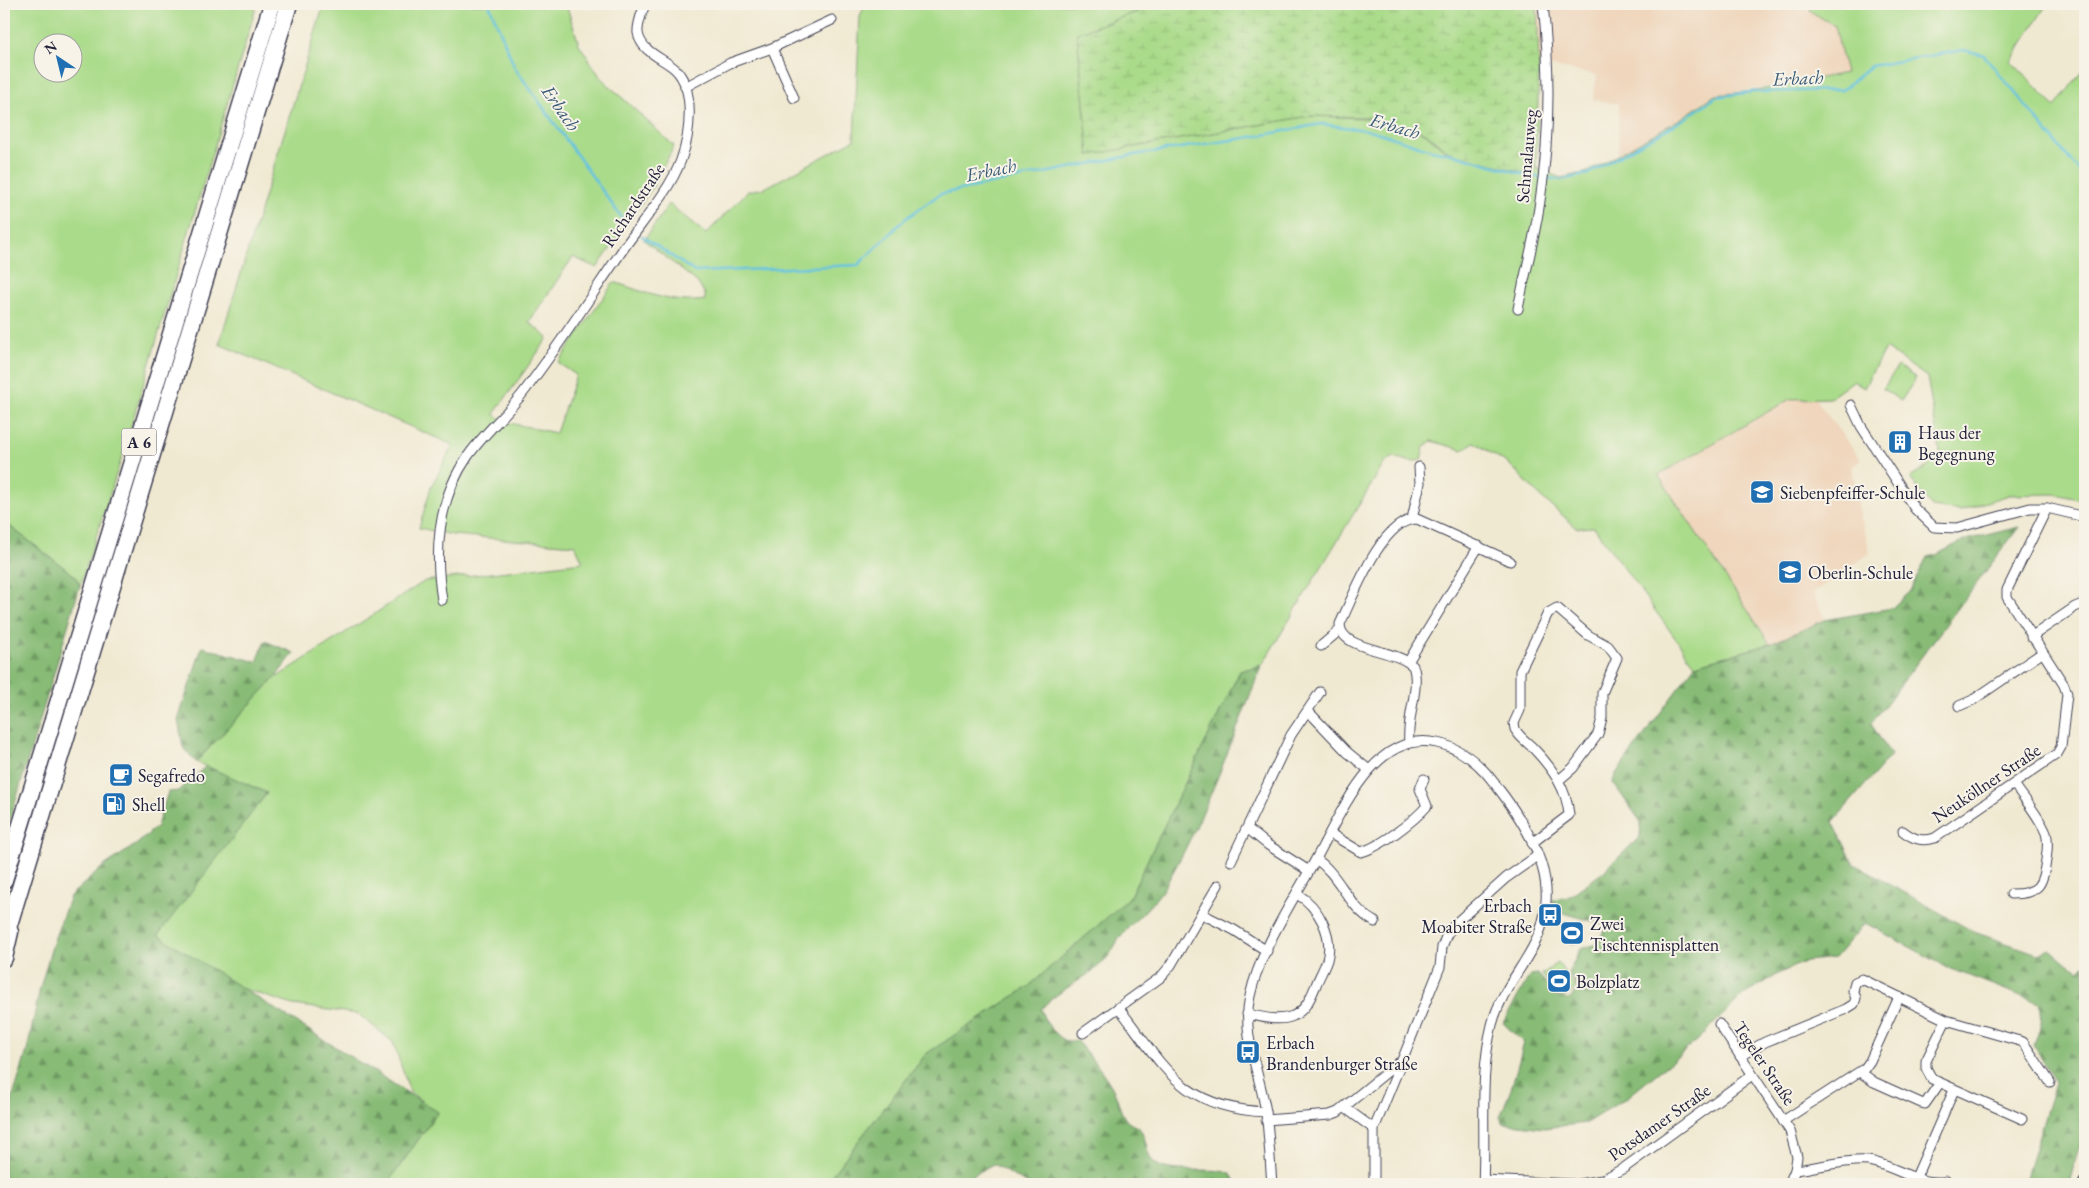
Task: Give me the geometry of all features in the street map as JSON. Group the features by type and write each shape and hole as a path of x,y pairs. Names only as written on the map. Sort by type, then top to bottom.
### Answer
{"highway":[{"name":"A 6","path":"4,880 272,4"},
{"name":"A 6","path":"4,941 289,4"},
{"path":"4,958 21,886"}],"street":[{"name":"Richardstraße","path":"442,600 437,548 447,497 469,456 508,412 678,168 687,134 689,110 685,87 677,72 656,57 642,42 638,33 645,4"},
{"name":"Schmalauweg","path":"1518,309 1543,178 1548,81 1547,40 1543,4"},
{"path":"685,87 730,63 772,48 832,20"},
{"path":"772,48 794,98"},
{"path":"1851,405 1861,426 1915,508 1934,526 1957,528 2013,511 2047,508 2085,517"},
{"path":"1412,519 1420,483 1419,467"},
{"name":"Neuköllner Straße","path":"1903,831 1917,840 1927,841 1935,838 2057,754 2061,748 2066,694 2064,685 2010,606 2007,597 2007,590 2047,508"},
{"path":"1409,742 1408,730 1415,672 1408,662 1383,651 1358,646 1344,636 1340,630 1340,624 1373,556 1388,535 1412,519 1417,519 1510,561"},
{"path":"1408,662 1479,546"},
{"path":"2031,637 2075,607 2085,603"},
{"path":"1532,843 1569,815 1568,806 1559,780 1543,759 1518,734 1514,723 1520,710 1520,671 1548,613 1557,608 1588,635 1608,646 1617,658 1602,693 1602,718 1598,734 1573,768 1559,780"},
{"path":"1321,646 1340,630"},
{"path":"1959,706 1973,700 2042,653"},
{"path":"1231,860 1292,735 1301,719 1309,712 1320,692"},
{"path":"1309,712 1347,752 1369,770"},
{"path":"1272,1184 1266,1116 1252,1049 1248,1014 1253,983 1296,894 1341,814 1369,770 1385,754 1409,742 1426,740 1455,749 1481,767 1506,798 1532,843 1544,873 1546,890 1542,930 1496,1011 1488,1047 1483,1182 1573,1184"},
{"path":"1331,834 1361,852 1376,847 1406,826 1427,806 1420,789 1424,779"},
{"path":"2011,894 2031,892 2038,887 2044,878 2048,842 2042,825 2014,784"},
{"path":"1248,828 1268,845 1309,871"},
{"path":"1374,1184 1374,1129 1400,1061 1440,967 1442,947 1447,934 1457,922 1498,888 1506,878 1537,856"},
{"path":"1316,859 1328,868 1359,911 1375,922"},
{"path":"1083,1033 1161,977 1172,965 1218,885"},
{"path":"1248,1014 1284,1019 1295,1015 1305,1007 1327,959 1327,935 1323,923 1311,906 1296,894"},
{"path":"1202,914 1234,930 1267,951"},
{"path":"1740,1056 1765,1042 1854,1004 1856,998 1853,986 1859,979 1946,1020 2023,1042 2050,1082"},
{"name":"Tegeler Straße","path":"1783,1121 1860,1072 1870,1061 1899,997"},
{"path":"1119,1008 1169,1072 1185,1088 1206,1101 1266,1116 1330,1115 1344,1108 1400,1061"},
{"path":"1946,1020 1926,1061 1928,1073 1939,1084 2022,1119"},
{"name":"Tegeler Straße","path":"1719,1024 1783,1121 1796,1148 1795,1170 1789,1184"},
{"path":"1860,1072 1874,1082 1925,1104 1939,1084"},
{"name":"Potsdamer Straße","path":"1579,1184 1602,1180 1624,1168 1752,1074"},
{"path":"1914,1181 1954,1090"},
{"path":"1344,1108 1374,1129"},
{"path":"1795,1170 1866,1161 1882,1164 1914,1181 1946,1182"}],"shaded area":[{"path":"1537,4 1797,4 1835,26 1846,73 1715,95 1680,119 1618,155 1619,104 1593,100 1597,75 1539,64"},
{"name":"Siebenpfeiffer-Schule","path":"1815,398 1861,460 1852,467 1859,510 1870,553 1813,593 1825,620 1770,644 1657,475 1790,399"}],"green space":[{"path":"4,4 257,4 120,463 80,586 75,576 4,522"},
{"path":"324,4 566,4 579,44 601,78 674,146 653,187 597,268 573,257 529,322 548,338 494,414 505,422 556,433 576,375 558,363 614,282 670,299 682,301 705,300 705,294 697,282 644,240 669,204 706,234 748,191 765,188 854,140 860,17 865,4 1159,4 1077,33 1089,155 1309,116 1365,118 1425,133 1448,153 1532,175 1536,168 1561,178 1588,172 1680,119 1715,95 1753,91 1846,73 1835,26 1810,11 1812,4 2047,4 2011,61 2055,107 2085,67 2085,500 2054,494 2009,495 1959,511 1932,507 1910,478 1941,458 1927,377 1885,348 1864,388 1853,381 1830,398 1790,399 1658,475 1770,644 1695,665 1594,527 1577,528 1539,495 1510,465 1474,442 1463,450 1431,441 1424,447 1421,460 1411,462 1394,457 1385,462 1262,665 1240,671 1129,898 1028,987 926,1054 825,1184 387,1184 437,1113 410,1092 393,1042 358,1014 293,1005 210,978 157,935 267,793 196,762 274,679 425,581 583,562 575,545 453,535 419,528 431,487 453,445 219,344"},
{"path":"1160,4 1537,4 1539,64 1536,168 1532,175 1449,152 1426,133 1365,117 1309,116 1089,155 1077,33"},
{"path":"1898,366 1916,378 1901,401 1883,389"},
{"path":"4,522 75,576 80,586 4,840"},
{"path":"2019,527 1871,724 1891,755 1833,822 1854,864 1974,932 2038,954 2050,949 2068,964 2080,970 2085,964 2085,1123 2069,1184 2024,1184 2055,1083 2034,1045 2041,1019 2039,1003 1949,968 1865,923 1835,958 1806,961 1780,973 1742,996 1698,1040 1629,1096 1586,1123 1544,1128 1503,1123 1500,1117 1511,1089 1524,1043 1503,1023 1530,975 1538,974 1559,999 1569,999 1578,989 1569,973 1580,949 1598,944 1606,925 1553,910 1553,899 1568,897 1602,873 1640,837 1641,822 1613,783 1615,775 1695,665 1770,644 1825,620 1892,608 1910,591 1927,557 1936,555 1962,541"},
{"path":"265,641 294,653 274,679 196,762 183,747 178,720 202,647 257,662"},
{"path":"1262,665 1207,802 1182,855 1163,889 1121,936 1107,958 1041,1009 1044,1019 1054,1031 1066,1042 1076,1040 1102,1072 1115,1093 1125,1118 1142,1132 1148,1152 1155,1163 1170,1169 1212,1170 1231,1173 1236,1184 1027,1184 993,1164 957,1184 825,1184 926,1054 1028,987 1129,898 1240,671"},
{"path":"206,766 267,793 158,935 438,1112 387,1184 4,1184 4,1126 27,1051 40,988 53,943 70,896 104,866 137,844 157,826 168,792 179,791"},
{"name":"Zwei Tischtennisplatten","path":"1569,924 1581,927 1574,944 1563,940"},
{"name":"Bolzplatz","path":"1558,963 1576,988 1561,999 1542,974"}],"waterway":[{"name":"Erbach","path":"489,4 515,68 624,221"},
{"name":"Erbach","path":"642,236 695,272 858,265 905,219 940,194 1134,155 1258,136 1321,124 1373,131 1431,150 1457,155 1530,176 1561,180 1588,174 1681,121 1716,97 1752,92 1842,90 1871,66 1964,50 1984,55 2079,171 2085,184"}],"place":[{"name":"Haus der Begegnung","path":"1900,442"},
{"name":"Siebenpfeiffer-Schule","path":"1762,492"},
{"name":"Oberlin-Schule","path":"1790,572"},
{"name":"Segafredo","path":"121,775"},
{"name":"Shell","path":"114,804"},
{"name":"Erbach Moabiter Straße","path":"1550,915"},
{"name":"Zwei Tischtennisplatten","path":"1572,933"},
{"name":"Bolzplatz","path":"1559,981"},
{"name":"Erbach Brandenburger Straße","path":"1248,1052"}]}
